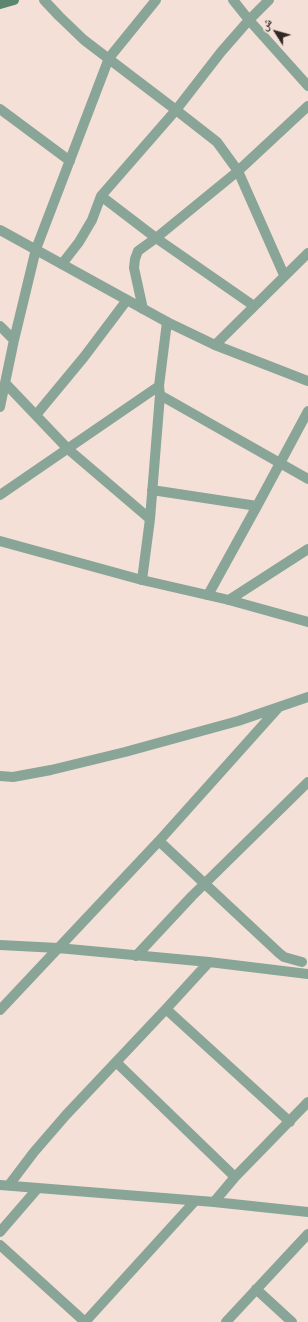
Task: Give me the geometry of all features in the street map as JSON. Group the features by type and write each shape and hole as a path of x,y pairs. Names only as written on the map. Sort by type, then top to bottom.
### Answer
{"main road":[{"path":"0,4 14,0"}],"street":[{"path":"44,0 84,40 217,142 238,170 284,275"},
{"path":"0,408 14,340 36,249 109,58 156,0"},
{"path":"233,0 308,86"},
{"path":"62,264 80,242 92,220 101,196 176,110 221,52 269,0"},
{"path":"143,309 134,268 138,251 156,238 238,170 308,106"},
{"path":"0,109 70,161"},
{"path":"101,196 156,238 254,306"},
{"path":"0,230 167,322 215,345 308,381"},
{"path":"215,345 284,275 308,253"},
{"path":"36,415 84,357 127,300"},
{"path":"142,580 150,519 167,322"},
{"path":"0,326 14,340"},
{"path":"6,384 68,449 150,519"},
{"path":"0,495 160,390"},
{"path":"160,390 308,478"},
{"path":"208,595 308,411"},
{"path":"152,490 257,506"},
{"path":"0,541 142,580 228,600 308,622"},
{"path":"228,600 308,549"},
{"path":"0,776 13,777 51,770 125,752 238,721 308,697"},
{"path":"0,1010 159,841 279,708"},
{"path":"136,956 205,884 308,782"},
{"path":"159,841 279,953 284,957 305,958"},
{"path":"0,945 58,948 209,962 308,974"},
{"path":"294,972 305,958"},
{"path":"4,1185 66,1115 209,962"},
{"path":"166,1009 290,1122"},
{"path":"116,1062 235,1177"},
{"path":"214,1202 235,1177 308,1102"},
{"path":"4,1185 214,1202 308,1212"},
{"path":"0,1232 38,1188"},
{"path":"0,1245 85,1322 196,1201"},
{"path":"226,1322 308,1234"},
{"path":"256,1289 292,1322"}]}
